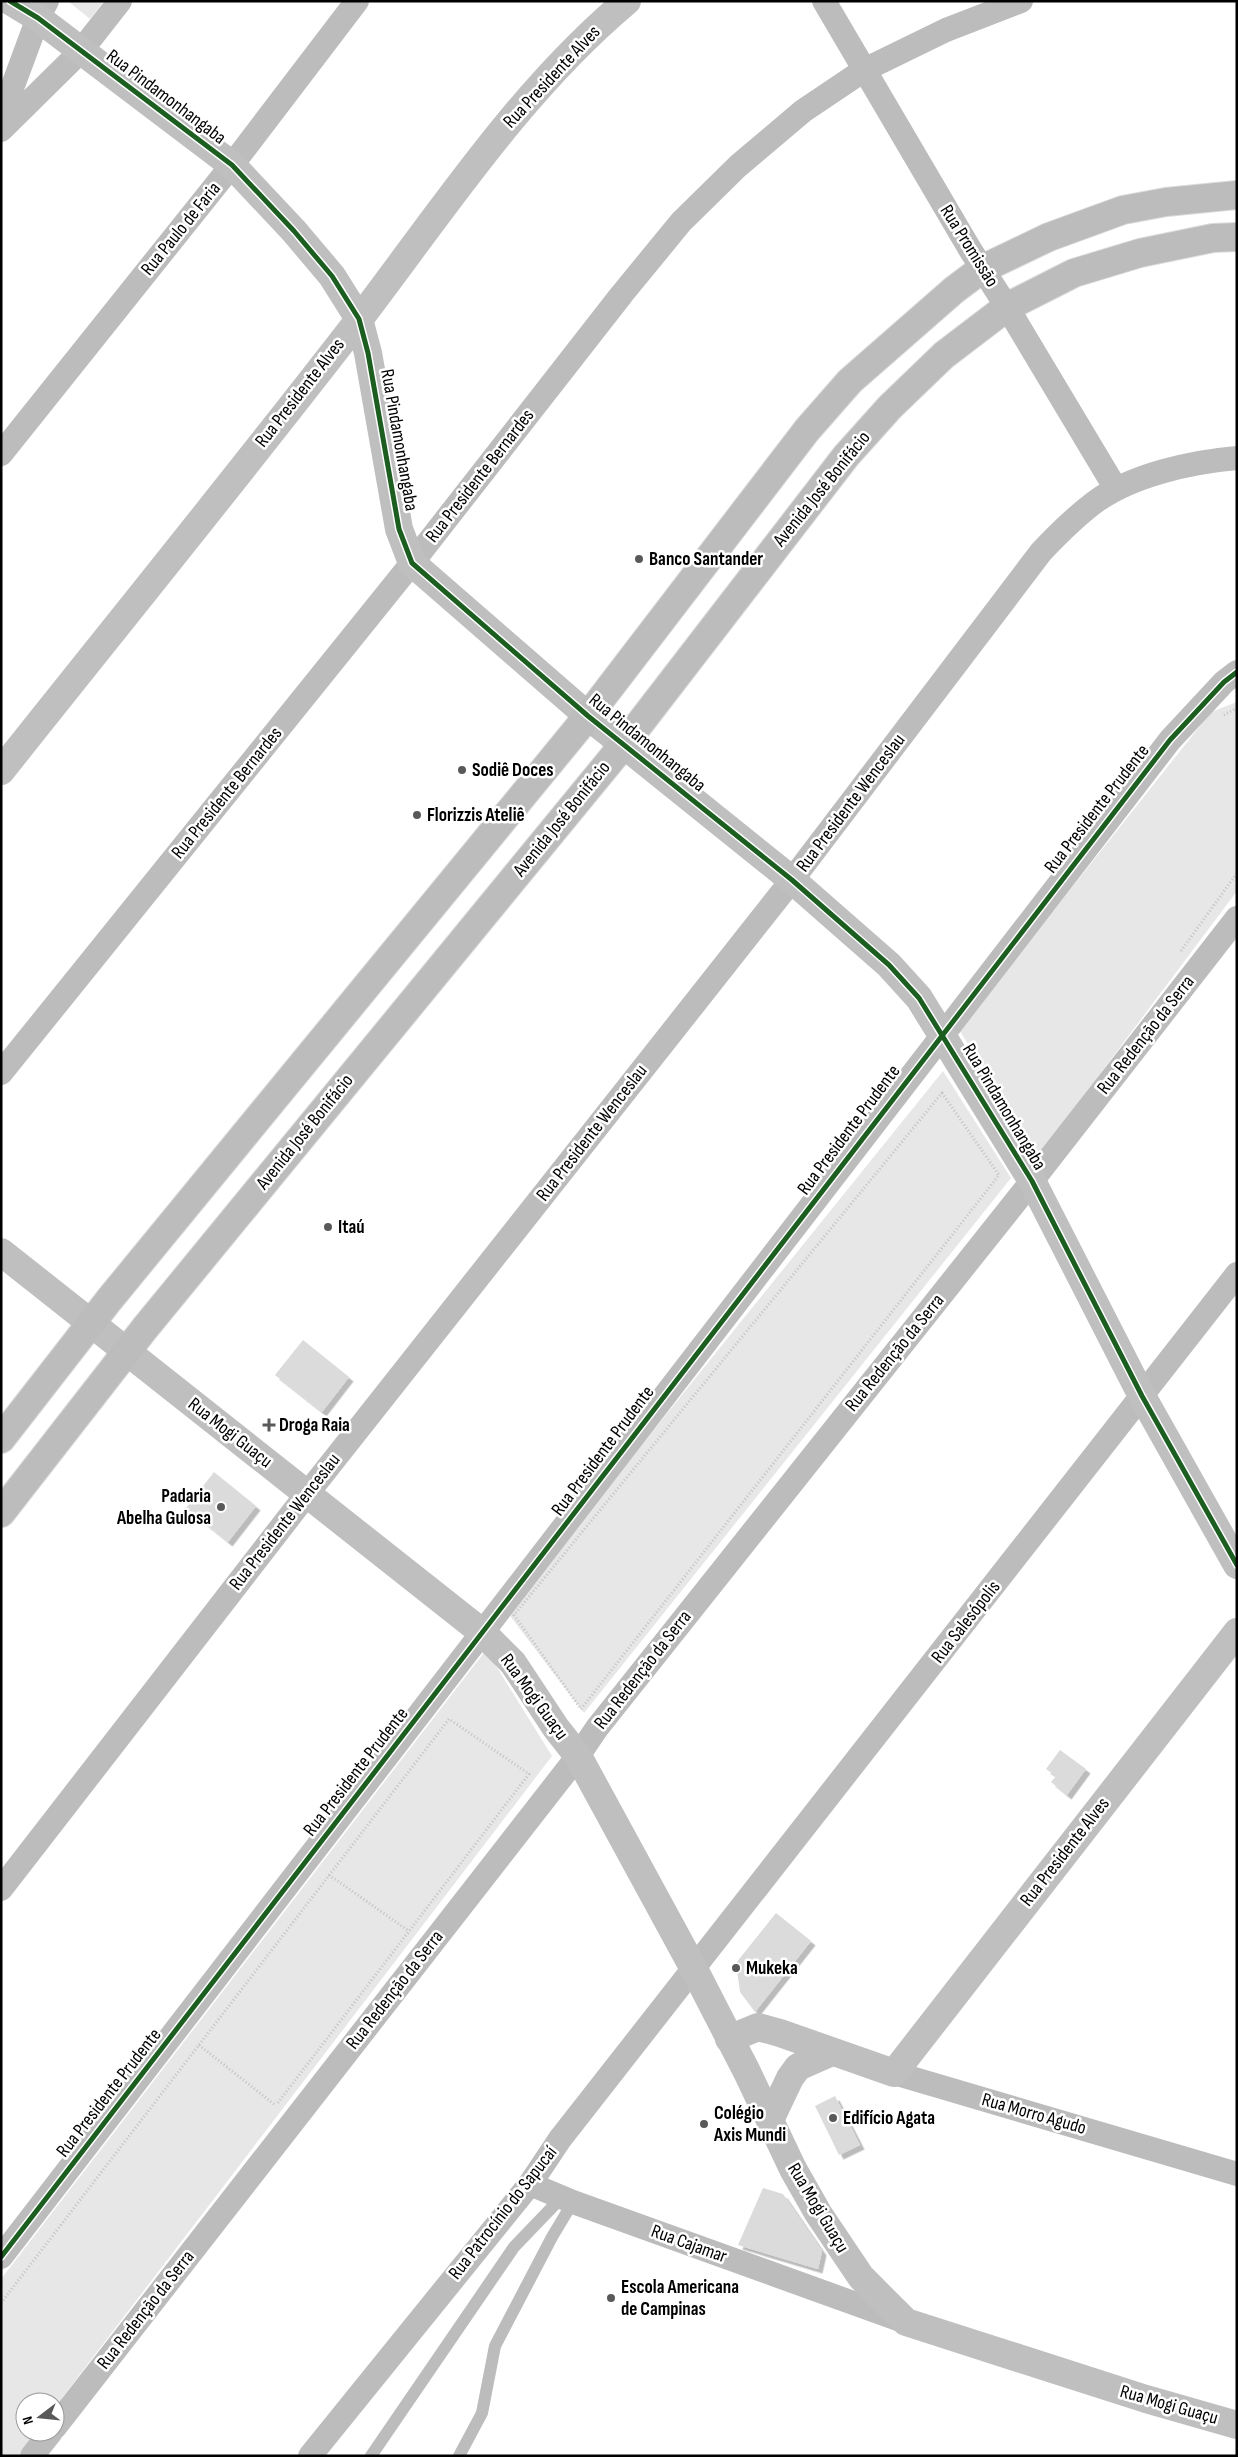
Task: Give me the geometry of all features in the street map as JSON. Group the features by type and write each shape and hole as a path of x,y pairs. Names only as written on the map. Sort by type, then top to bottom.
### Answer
{"main road":[{"path":"1,1439 91,1323 588,716 807,430 838,395 894,341 982,269 1049,237 1123,210 1174,201 1237,195"},
{"name":"Avenida José Bonifácio","path":"1,1513 126,1351 624,744 846,456 890,408 944,355 1007,306 1074,274 1140,253 1213,238 1237,237"}],"street":[{"name":"Rua Pindamonhangaba","path":"10,1 43,10 80,52 232,165 294,231 319,261 359,319 368,353 399,530 412,563 588,716 792,880 889,965 919,998 1032,1181 1142,1396 1237,1566"},
{"path":"1,130 80,52 120,1"},
{"name":"Rua Paulo de Faria","path":"1,454 232,165 357,1"},
{"name":"Rua Presidente Alves","path":"1,771 359,319 499,135 573,49 627,1"},
{"name":"Rua Promissão","path":"824,1 982,269 1007,306 1116,489"},
{"name":"Rua Presidente Bernardes","path":"1,1073 412,563 622,294 681,222 738,166 803,111 864,70 946,30 1021,1"},
{"path":"1,118 43,10"},
{"name":"Rua Presidente Wenceslau","path":"1,1889 307,1494 792,880 1041,552 1066,525 1095,502 1116,489 1201,461 1237,458"},
{"name":"Rua Presidente Prudente","path":"1,2257 1170,740 1233,677"},
{"name":"Rua Redenção da Serra","path":"65,2414 578,1756 597,1728 1032,1181 1237,918"},
{"name":"Rua Mogi Guaçu","path":"1,1252 483,1633 513,1663 556,1728 578,1756 694,1969 793,2169 818,2214 861,2277 906,2322 1146,2400 1237,2425"},
{"name":"Rua Salesópolis","path":"694,1969 1237,1274"},
{"name":"Rua Presidente Alves","path":"894,2073 1237,1632"},
{"name":"Rua Patrocínio do Sapucaí","path":"310,2456 530,2184 560,2139 694,1969"},
{"name":"Rua Morro Agudo","path":"729,2039 758,2027 894,2073 1237,2174"},
{"path":"770,2120 790,2078 798,2067 832,2052"},
{"name":"Rua Cajamar","path":"530,2184 568,2200 848,2303 906,2322"},
{"path":"848,2303 861,2277"},
{"path":"32,2456 43,2442"}],"lane":[{"path":"371,2456 514,2247 568,2200"},
{"path":"459,2456 482,2413 495,2346 552,2237 568,2200"}],"path":[{"path":"1223,716 1237,708"},
{"path":"942,1094 999,1175 581,1710 514,1615 942,1094"},
{"path":"1,2303 449,1720 529,1774 270,2113"},
{"path":"329,1875 409,1931"},
{"path":"199,2045 276,2105"}],"shaded area":[{"path":"68,1 104,1 90,19"},
{"path":"1237,702 1237,891 1037,1158 1027,1136 959,1030 1211,712"},
{"path":"943,1071 1011,1178 584,1713 507,1612"},
{"path":"486,1650 552,1756 65,2394 65,2392 15,2392 15,2442 28,2442 18,2456 1,2456 1,2279"}],"building":[{"path":"303,1340 349,1377 322,1412 275,1375"},
{"name":"Padaria Abelha Gulosa","path":"214,1472 256,1506 228,1542 186,1508"},
{"path":"1060,1750 1086,1769 1067,1795 1051,1782 1056,1776 1046,1769"},
{"path":"776,1913 811,1941 755,2012 740,1992 736,1963"},
{"name":"Edifício Agata","path":"835,2096 860,2145 839,2155 815,2106"},
{"path":"763,2188 783,2194 822,2251 818,2269 738,2245"}],"cycle path":[{"path":"10,1 38,18 232,165 294,231 332,276 359,319 368,353 399,529 412,563 588,716 792,880 889,965 919,998 1032,1181 1142,1396 1237,1565"},
{"path":"1,2257 1170,740 1224,682 1237,672"}],"place":[{"name":"Banco Santander","path":"639,559"},
{"name":"Sodiê Doces","path":"462,770"},
{"name":"Florizzis Ateliê","path":"417,815"},
{"name":"Itaú","path":"328,1227"},
{"name":"Droga Raia","path":"269,1425"},
{"name":"Padaria Abelha Gulosa","path":"221,1507"},
{"name":"Mukeka","path":"736,1968"},
{"name":"Edifício Agata","path":"833,2118"},
{"name":"Colégio Axis Mundi","path":"704,2124"},
{"name":"Escola Americana de Campinas","path":"611,2298"}]}
